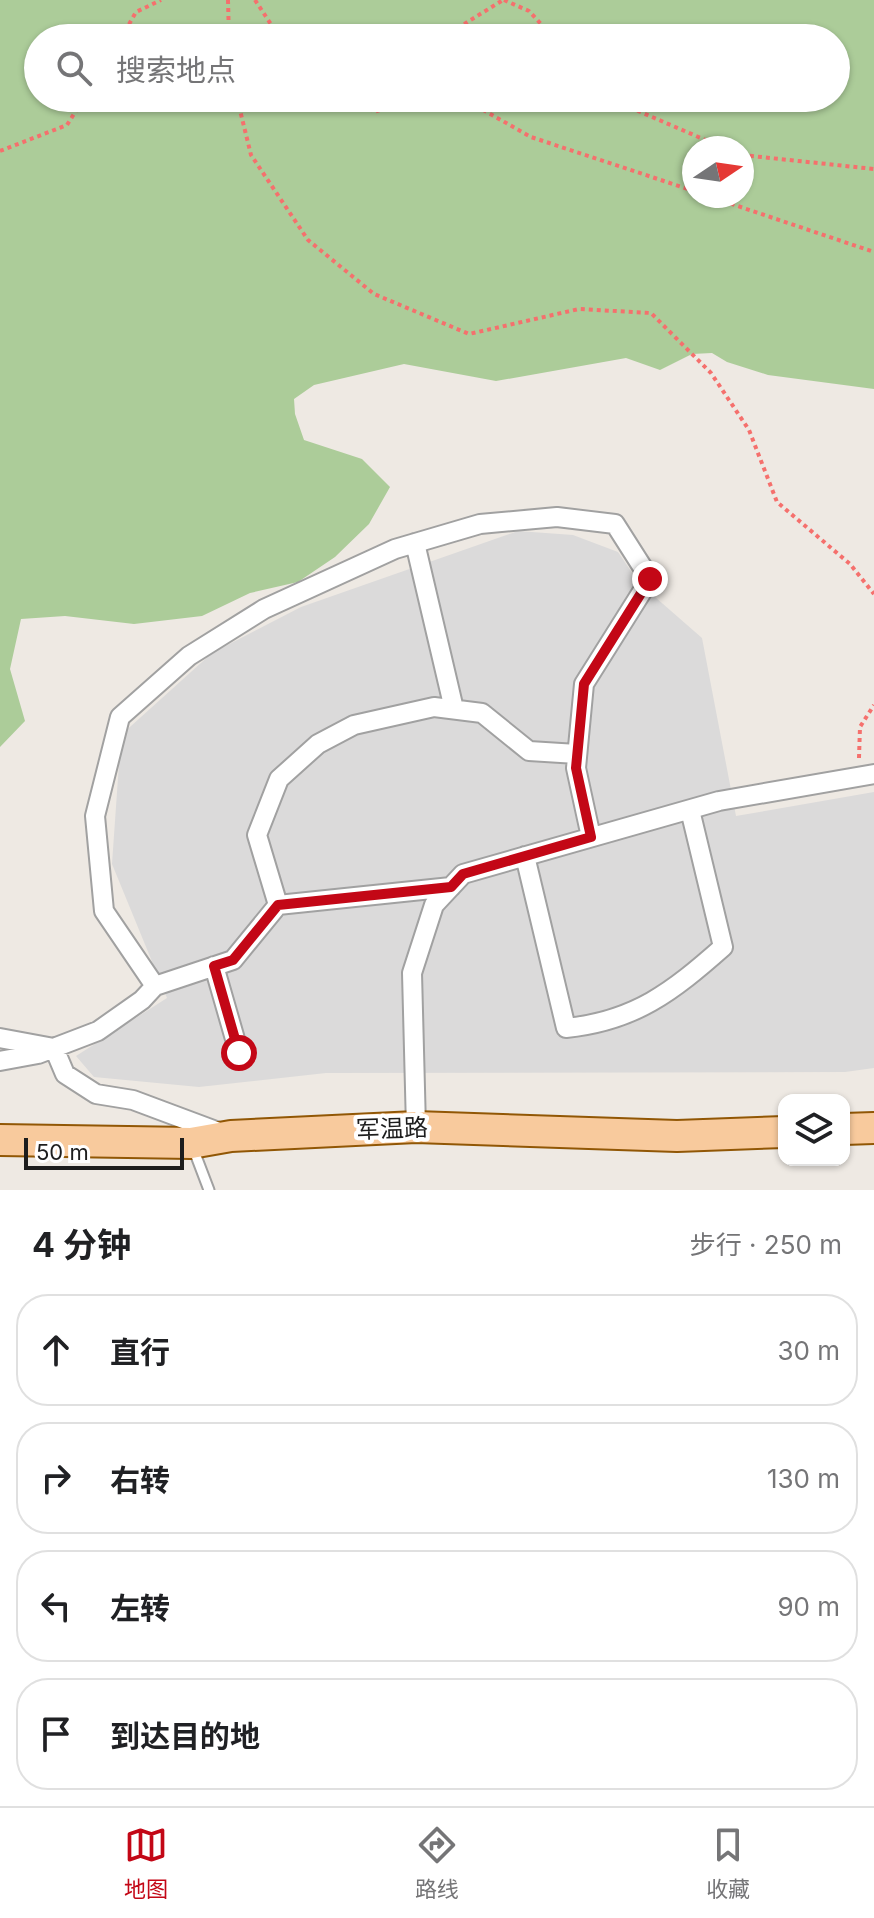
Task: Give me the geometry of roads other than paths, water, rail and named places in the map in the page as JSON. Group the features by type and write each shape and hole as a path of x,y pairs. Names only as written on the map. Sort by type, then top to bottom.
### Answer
{"main road":[{"name":"军温路","path":"0,1140 191,1143 231,1136 416,1127 677,1136 778,1132"},
{"path":"850,1129 874,1128"}],"street":[{"path":"155,986 104,911 95,816 120,717 189,656 264,609 415,543 480,524 557,517 615,524 650,579 584,684 576,768 591,837"},
{"path":"415,543 454,709"},
{"path":"278,905 257,835 279,779 318,744 354,725 434,707 454,709 482,713 529,751 577,754"},
{"path":"416,1127 412,973 434,905 463,874 690,810 867,776"},
{"path":"525,856 566,1028 606,1024 674,990 723,947 690,810"},
{"path":"0,1061 54,1048 98,1031 142,1000 155,986 233,960 278,905 451,887"},
{"path":"214,966 239,1053"},
{"path":"0,1038 54,1048"},
{"path":"54,1048 65,1074 96,1094 133,1100 231,1136"}],"lane":[{"path":"191,1143 209,1190"}]}
